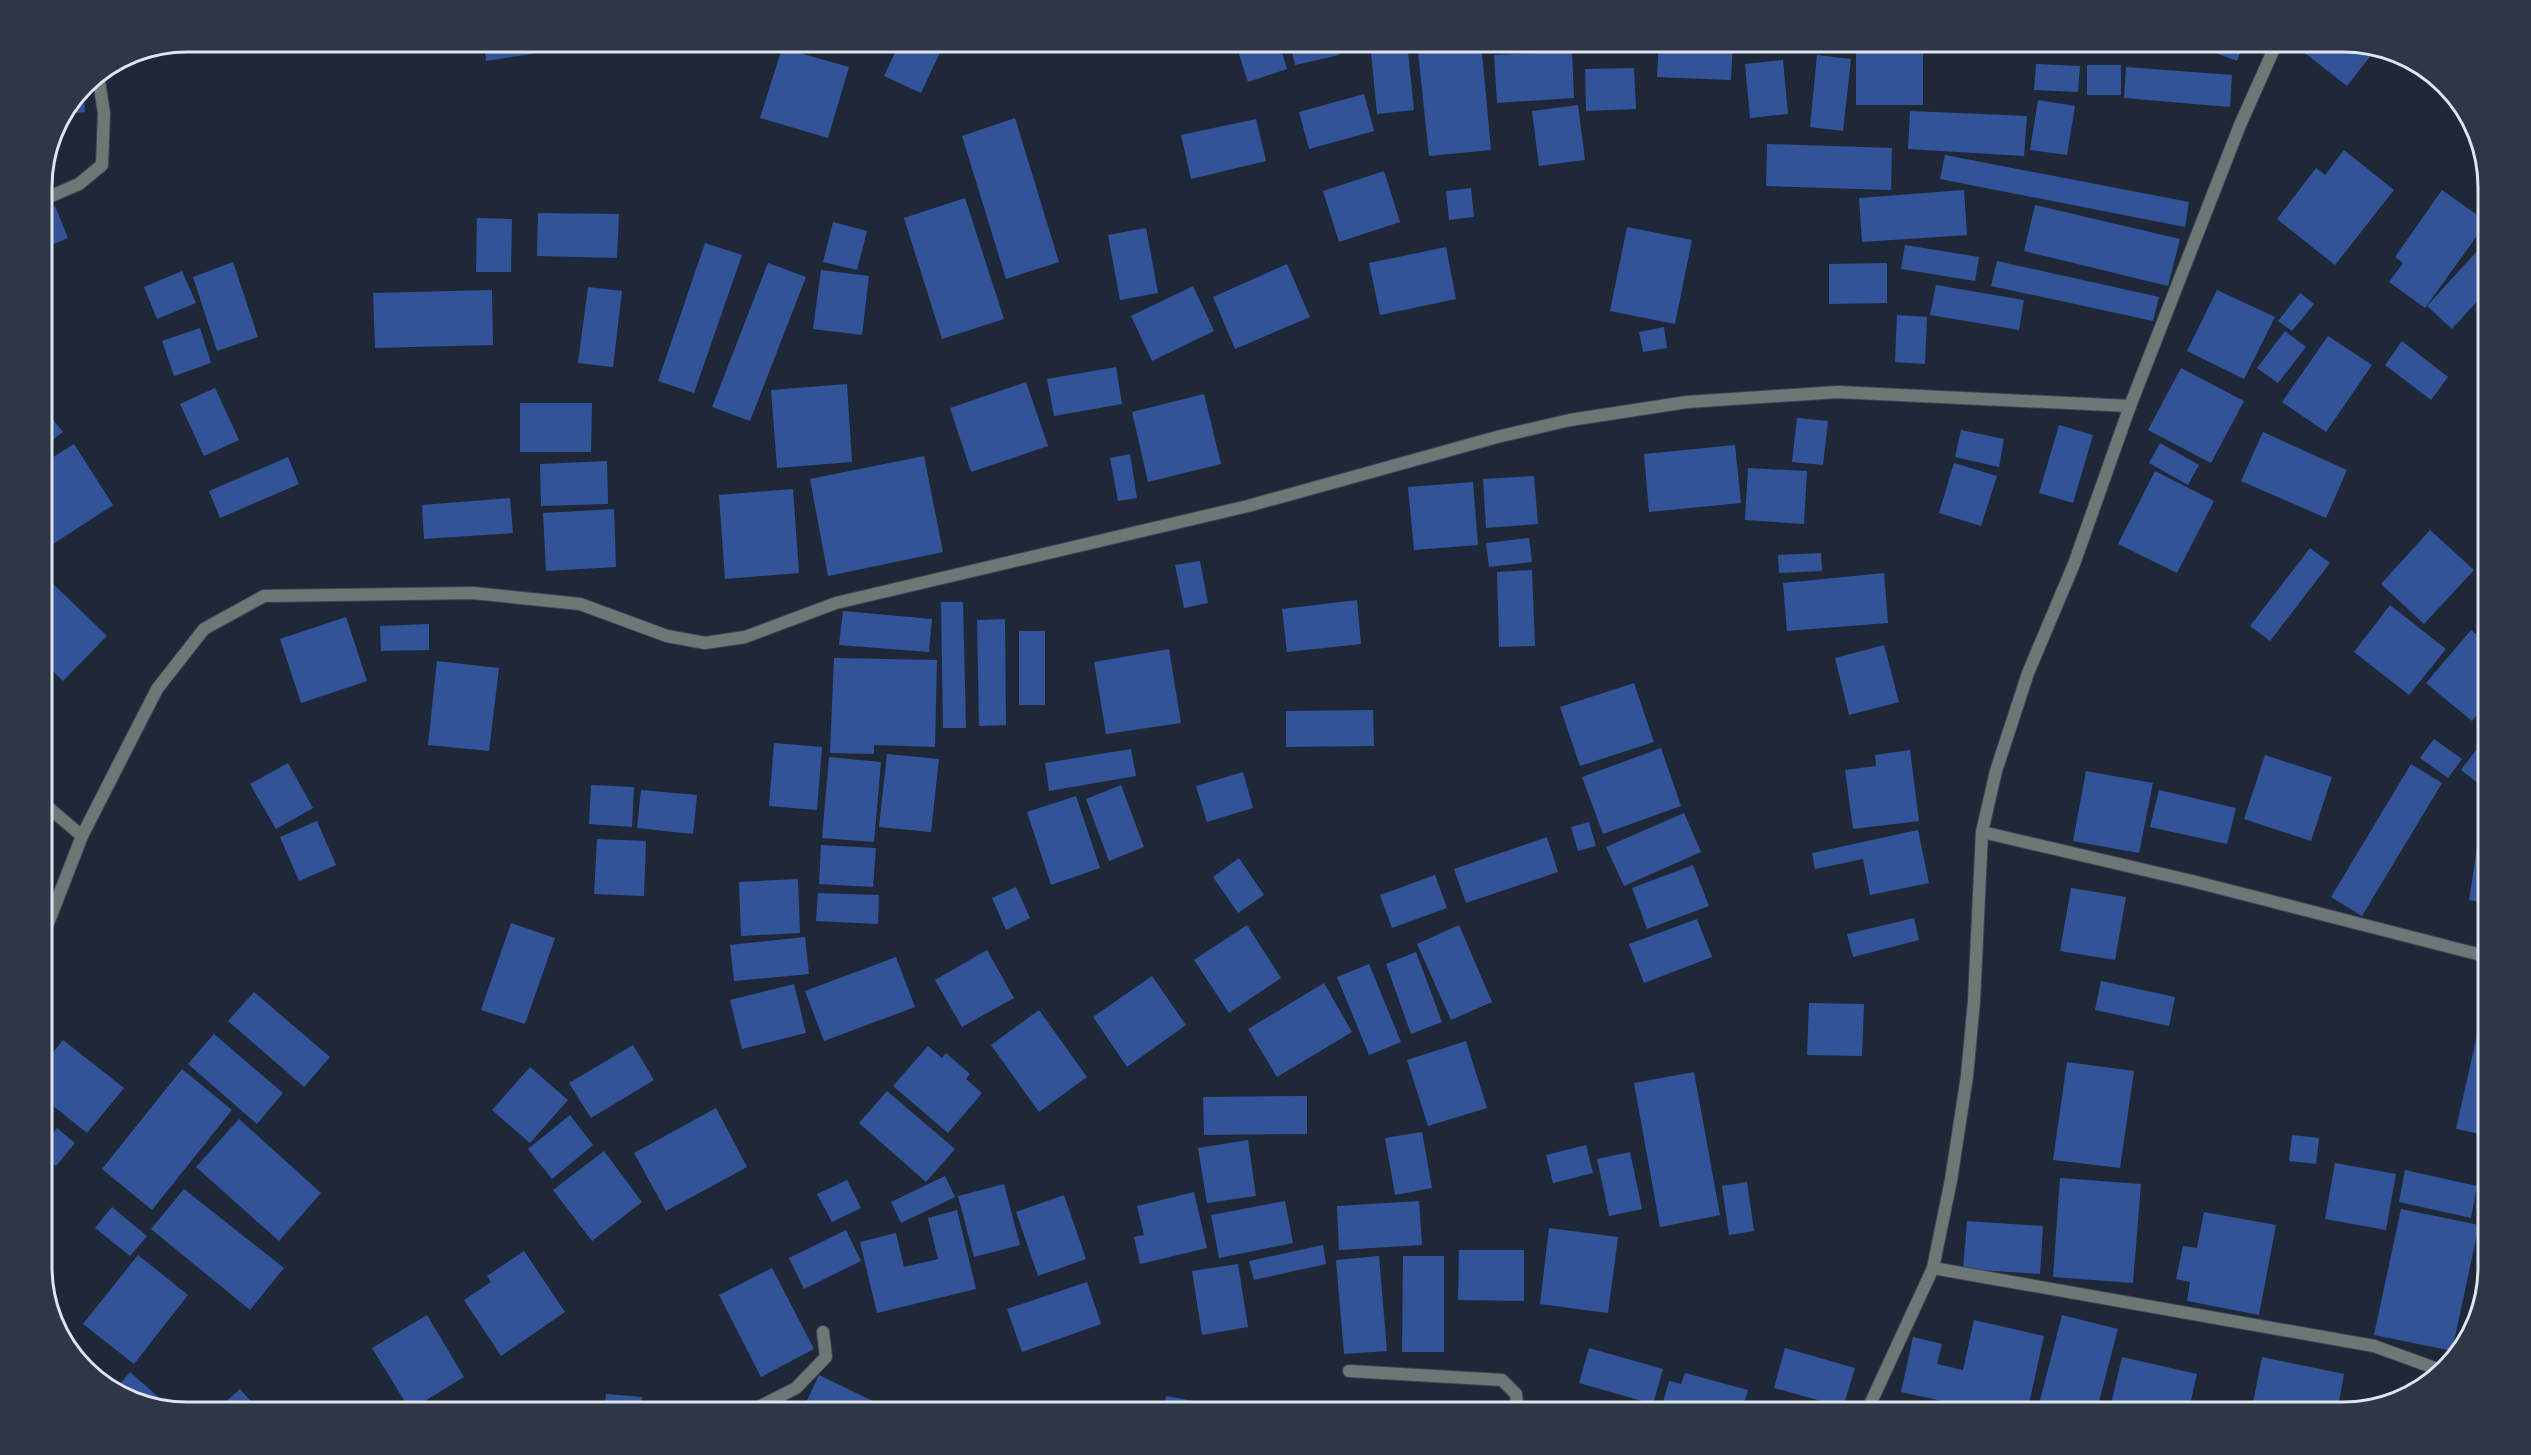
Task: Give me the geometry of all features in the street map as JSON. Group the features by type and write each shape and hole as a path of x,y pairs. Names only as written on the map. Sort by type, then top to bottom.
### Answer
{"street":[{"path":"1871,1402 1933,1268 1951,1180 1967,1076 1974,1001 1982,832 1996,771 2028,673 2074,564 2130,406 2240,125 2273,52"},
{"path":"53,195 79,184 102,165 104,113 100,85"},
{"path":"53,911 82,836 157,689 204,629 264,596 473,593 580,604 667,636 705,643 745,637 836,603 1248,506 1497,437 1582,418 1687,402 1838,392 2130,406"},
{"path":"53,811 82,836"},
{"path":"1982,832 2192,881 2478,954"},
{"path":"1933,1268 2374,1346 2434,1368"},
{"path":"769,1402 796,1388 826,1357 824,1332"},
{"path":"1349,1371 1502,1380 1516,1394 1517,1402"}],"building":[{"path":"485,52 544,52 486,61"},
{"path":"781,52 796,52 849,67 828,138 760,118"},
{"path":"895,52 940,52 921,93 884,76"},
{"path":"1238,52 1282,52 1287,69 1248,82"},
{"path":"1292,52 1338,52 1339,55 1295,65"},
{"path":"1371,52 1408,52 1414,110 1377,114"},
{"path":"1418,52 1482,52 1491,150 1429,156"},
{"path":"1572,52 1574,98 1497,103 1494,55"},
{"path":"1658,52 1732,52 1731,80 1657,77"},
{"path":"1856,52 1923,52 1923,105 1856,105"},
{"path":"2213,52 2240,52 2237,61"},
{"path":"2304,52 2344,52 2371,56 2347,86"},
{"path":"1817,55 1851,59 1843,131 1810,127"},
{"path":"1783,60 1788,114 1750,118 1745,64"},
{"path":"2036,64 2080,66 2078,92 2034,90"},
{"path":"2087,65 2121,65 2121,95 2087,95"},
{"path":"2126,67 2232,75 2230,107 2124,98"},
{"path":"1634,68 1636,109 1586,111 1585,69"},
{"path":"1364,94 1374,131 1309,149 1299,112"},
{"path":"84,100 85,112 74,113"},
{"path":"2038,100 2075,106 2067,155 2030,150"},
{"path":"1578,105 1585,160 1539,166 1532,111"},
{"path":"1910,111 2027,116 2024,156 1908,149"},
{"path":"1015,118 1059,262 1006,279 962,136"},
{"path":"1256,119 1266,161 1191,179 1181,135"},
{"path":"1767,144 1892,148 1891,190 1766,186"},
{"path":"2344,150 2394,190 2335,265 2277,219 2316,168 2325,175"},
{"path":"1945,155 2189,202 2185,227 1940,179"},
{"path":"1384,171 1400,222 1339,242 1323,191"},
{"path":"1471,188 1474,217 1449,220 1446,191"},
{"path":"1964,190 1967,235 1862,242 1859,198"},
{"path":"2442,190 2478,216 2478,234 2425,308 2389,282 2403,263 2395,257"},
{"path":"965,198 1004,319 942,339 904,218"},
{"path":"2035,205 2180,239 2168,286 2024,251"},
{"path":"55,206 68,238 53,244 53,207"},
{"path":"538,213 619,214 617,258 537,256"},
{"path":"477,218 512,219 511,272 476,272"},
{"path":"833,222 867,231 857,270 823,262"},
{"path":"1627,227 1692,240 1675,324 1610,311"},
{"path":"1146,228 1158,293 1120,300 1108,235"},
{"path":"705,243 742,255 694,393 658,381"},
{"path":"1905,245 1979,257 1975,281 1901,269"},
{"path":"1446,247 1456,299 1380,315 1369,263"},
{"path":"2478,250 2478,300 2452,329 2427,306"},
{"path":"1997,261 2159,297 2153,321 1991,286"},
{"path":"233,262 258,337 217,351 193,277"},
{"path":"768,263 806,277 750,421 712,407"},
{"path":"1887,263 1887,303 1829,304 1829,264"},
{"path":"1287,264 1310,317 1235,349 1213,297"},
{"path":"821,270 869,276 862,335 813,329"},
{"path":"182,271 196,303 157,319 144,287"},
{"path":"1936,285 2024,300 2019,330 1930,315"},
{"path":"1193,286 1214,331 1152,361 1131,316"},
{"path":"588,287 622,291 613,367 578,363"},
{"path":"492,290 493,345 375,348 373,293"},
{"path":"2217,290 2275,317 2244,379 2187,351"},
{"path":"2300,293 2314,304 2292,331 2278,321"},
{"path":"1897,315 1927,317 1925,364 1895,362"},
{"path":"1664,327 1667,348 1643,352 1639,332"},
{"path":"200,328 211,363 174,376 162,341"},
{"path":"2285,331 2306,347 2278,383 2257,368"},
{"path":"2328,336 2372,365 2326,432 2282,402"},
{"path":"2402,341 2448,377 2431,400 2385,365"},
{"path":"1116,367 1122,404 1054,416 1047,379"},
{"path":"2181,368 2244,401 2211,463 2148,430"},
{"path":"1026,382 1048,446 971,472 950,408"},
{"path":"847,384 852,462 777,468 771,390"},
{"path":"215,388 239,440 204,456 180,404"},
{"path":"1204,394 1221,464 1148,482 1132,412"},
{"path":"520,403 592,403 591,452 520,452"},
{"path":"1797,418 1828,421 1823,465 1792,462"},
{"path":"53,420 63,432 53,440"},
{"path":"2059,425 2093,435 2073,503 2039,493"},
{"path":"1961,430 2004,439 1999,467 1955,457"},
{"path":"2263,432 2347,470 2326,518 2241,481"},
{"path":"2160,443 2199,465 2188,485 2149,463"},
{"path":"74,444 113,505 53,544 53,457"},
{"path":"1735,445 1741,503 1649,512 1644,454"},
{"path":"1130,454 1137,498 1118,501 1110,458"},
{"path":"924,456 943,552 828,576 810,479"},
{"path":"288,457 299,484 220,518 209,491"},
{"path":"607,461 608,504 541,506 540,464"},
{"path":"1954,463 1997,476 1981,526 1939,513"},
{"path":"1748,468 1807,471 1804,524 1745,520"},
{"path":"2155,471 2214,501 2177,573 2118,544"},
{"path":"1534,476 1538,524 1486,528 1483,479"},
{"path":"1473,482 1478,545 1414,550 1408,487"},
{"path":"793,489 799,573 725,579 719,495"},
{"path":"510,498 513,533 424,539 422,505"},
{"path":"614,509 616,567 546,571 543,513"},
{"path":"2430,530 2474,570 2424,624 2381,584"},
{"path":"1529,538 1532,562 1489,567 1486,543"},
{"path":"2310,548 2330,563 2270,641 2250,626"},
{"path":"1821,553 1822,571 1779,573 1778,555"},
{"path":"1200,561 1208,603 1184,608 1175,565"},
{"path":"1532,570 1535,646 1499,647 1497,572"},
{"path":"1884,573 1888,623 1787,631 1783,583"},
{"path":"53,584 107,636 63,681 53,671"},
{"path":"1357,600 1361,644 1287,652 1282,609"},
{"path":"941,602 963,602 966,728 943,728"},
{"path":"2390,605 2446,649 2409,695 2354,652"},
{"path":"843,611 932,619 929,652 839,645"},
{"path":"346,617 367,681 301,703 280,639"},
{"path":"1005,619 1006,725 979,726 977,620"},
{"path":"429,624 429,650 381,651 380,626"},
{"path":"2471,630 2478,635 2478,714 2472,721 2426,683"},
{"path":"1019,631 1045,631 1045,705 1019,705"},
{"path":"1884,645 1899,702 1849,715 1835,658"},
{"path":"1169,649 1181,723 1106,734 1094,662"},
{"path":"834,658 937,660 935,747 874,745 874,754 830,753"},
{"path":"437,661 499,668 489,751 428,745"},
{"path":"1634,683 1654,742 1580,766 1560,707"},
{"path":"1373,710 1374,746 1286,747 1286,711"},
{"path":"2434,739 2462,759 2448,778 2420,758"},
{"path":"774,743 822,747 817,810 769,806"},
{"path":"1661,748 1681,806 1603,834 1582,777"},
{"path":"2478,748 2478,783 2461,770"},
{"path":"1131,749 1136,776 1049,791 1045,763"},
{"path":"1910,750 1919,821 1853,829 1845,770 1876,766 1875,755"},
{"path":"887,754 939,759 931,832 879,827"},
{"path":"2265,755 2332,777 2311,841 2244,819"},
{"path":"829,757 881,762 874,842 822,838"},
{"path":"288,763 313,808 276,829 250,784"},
{"path":"2411,764 2442,783 2362,916 2331,897"},
{"path":"2086,771 2153,783 2139,853 2073,841"},
{"path":"1243,772 1253,808 1207,822 1196,786"},
{"path":"591,785 634,787 632,827 589,824"},
{"path":"1121,785 1144,847 1109,861 1086,799"},
{"path":"641,790 697,795 693,834 637,828"},
{"path":"2159,790 2236,808 2227,844 2150,827"},
{"path":"1076,796 1100,868 1051,885 1027,812"},
{"path":"1684,813 1701,852 1624,886 1606,847"},
{"path":"317,821 336,865 299,881 280,837"},
{"path":"1589,822 1596,846 1578,851 1571,827"},
{"path":"1918,830 1929,883 1870,895 1863,859 1815,869 1812,853"},
{"path":"1547,837 1558,872 1466,903 1454,869"},
{"path":"597,839 646,841 644,896 594,894"},
{"path":"821,845 876,848 873,887 819,884"},
{"path":"2477,848 2478,902 2469,900"},
{"path":"1239,858 1264,895 1238,913 1213,877"},
{"path":"1693,865 1709,906 1647,929 1632,888"},
{"path":"1435,875 1447,908 1392,928 1380,895"},
{"path":"798,879 800,933 741,936 739,882"},
{"path":"1016,887 1030,918 1006,930 992,898"},
{"path":"2071,888 2126,897 2115,960 2060,951"},
{"path":"818,893 879,895 878,924 816,921"},
{"path":"1914,918 1919,940 1853,957 1847,934"},
{"path":"1697,919 1712,957 1644,983 1629,944"},
{"path":"511,923 555,938 525,1024 481,1010"},
{"path":"1247,925 1281,978 1229,1013 1194,960"},
{"path":"1459,925 1492,1002 1451,1020 1417,944"},
{"path":"805,937 809,974 734,981 730,945"},
{"path":"987,950 1014,998 962,1027 935,980"},
{"path":"1416,952 1442,1022 1411,1034 1386,964"},
{"path":"896,957 915,1007 824,1041 805,991"},
{"path":"1369,964 1401,1042 1369,1055 1337,977"},
{"path":"1152,976 1186,1025 1127,1067 1093,1017"},
{"path":"2101,981 2175,997 2169,1026 2095,1010"},
{"path":"1324,983 1352,1032 1277,1077 1248,1029"},
{"path":"794,984 806,1033 742,1049 730,1000"},
{"path":"254,992 330,1057 304,1087 228,1021"},
{"path":"1809,1003 1864,1004 1862,1056 1807,1055"},
{"path":"1039,1010 1087,1077 1039,1112 991,1045"},
{"path":"2478,1031 2478,1134 2456,1129"},
{"path":"214,1034 283,1093 257,1124 188,1064"},
{"path":"63,1040 124,1088 87,1133 53,1106 53,1052"},
{"path":"1466,1041 1487,1108 1428,1126 1407,1060"},
{"path":"633,1045 654,1080 591,1118 569,1083"},
{"path":"928,1046 942,1058 946,1053 970,1074 966,1079 982,1093 948,1133 893,1086"},
{"path":"2067,1062 2134,1071 2120,1168 2053,1160"},
{"path":"530,1067 568,1100 530,1143 492,1110"},
{"path":"182,1069 232,1110 152,1210 102,1169"},
{"path":"1694,1072 1720,1215 1660,1227 1634,1083"},
{"path":"887,1091 955,1149 926,1182 859,1123"},
{"path":"1307,1096 1307,1134 1204,1135 1203,1097"},
{"path":"716,1108 747,1167 666,1211 634,1153"},
{"path":"570,1115 593,1145 552,1179 528,1149"},
{"path":"239,1119 321,1193 279,1241 196,1167"},
{"path":"57,1128 75,1143 56,1166 53,1164 53,1133"},
{"path":"1422,1132 1432,1188 1395,1195 1385,1138"},
{"path":"2292,1135 2319,1138 2316,1164 2289,1161"},
{"path":"1248,1140 1256,1196 1207,1203 1198,1148"},
{"path":"1586,1145 1593,1173 1553,1183 1546,1155"},
{"path":"604,1151 642,1202 592,1241 553,1190"},
{"path":"1630,1152 1642,1209 1609,1216 1597,1159"},
{"path":"2335,1163 2396,1174 2386,1230 2325,1219"},
{"path":"2405,1170 2477,1186 2471,1218 2399,1202"},
{"path":"945,1176 955,1197 901,1223 891,1202"},
{"path":"2060,1178 2141,1184 2133,1283 2053,1277"},
{"path":"847,1180 861,1208 832,1222 817,1194"},
{"path":"1747,1182 1754,1231 1729,1235 1722,1186"},
{"path":"1004,1184 1020,1245 974,1257 958,1196"},
{"path":"184,1189 284,1268 250,1310 151,1229"},
{"path":"1194,1192 1207,1248 1140,1264 1134,1237 1144,1235 1137,1206"},
{"path":"1064,1195 1086,1259 1038,1276 1016,1212"},
{"path":"1285,1201 1293,1243 1219,1258 1211,1215"},
{"path":"1419,1201 1422,1245 1339,1250 1337,1206"},
{"path":"112,1207 147,1236 130,1256 95,1228"},
{"path":"2401,1209 2478,1225 2450,1351 2374,1335"},
{"path":"957,1210 976,1289 877,1313 860,1242 896,1233 904,1267 938,1259 928,1218"},
{"path":"2204,1212 2276,1225 2259,1315 2187,1301 2190,1282 2176,1279 2183,1246 2197,1248"},
{"path":"1967,1221 2043,1226 2040,1274 1963,1269"},
{"path":"1549,1228 1618,1237 1608,1313 1540,1304"},
{"path":"846,1230 861,1261 804,1289 789,1258"},
{"path":"1323,1245 1326,1264 1254,1280 1249,1261"},
{"path":"1459,1250 1524,1250 1524,1301 1458,1300"},
{"path":"524,1251 565,1312 501,1356 464,1300 491,1282 487,1276"},
{"path":"138,1255 188,1295 134,1364 83,1324"},
{"path":"1379,1256 1387,1351 1344,1354 1336,1260"},
{"path":"1403,1256 1444,1256 1444,1352 1402,1352"},
{"path":"1238,1264 1248,1327 1202,1335 1192,1271"},
{"path":"772,1268 814,1349 761,1377 719,1295"},
{"path":"1087,1282 1101,1324 1022,1352 1007,1309"},
{"path":"427,1315 464,1377 423,1402 405,1402 372,1348"},
{"path":"2062,1315 2118,1329 2099,1402 2040,1402"},
{"path":"1974,1320 2044,1336 2029,1402 1947,1402 1901,1392 1913,1337 1942,1344 1937,1364 1963,1370"},
{"path":"1589,1348 1663,1369 1654,1402 1646,1402 1579,1383"},
{"path":"1785,1348 1855,1368 1845,1402 1825,1402 1774,1388"},
{"path":"2122,1357 2197,1374 2191,1402 2112,1402"},
{"path":"2262,1357 2344,1374 2339,1402 2253,1402"},
{"path":"130,1372 161,1399 136,1392 120,1384"},
{"path":"1685,1373 1748,1390 1744,1402 1663,1402 1669,1381 1681,1384"},
{"path":"819,1375 875,1402 806,1402"},
{"path":"240,1389 251,1402 225,1402"},
{"path":"606,1394 642,1397 641,1402 605,1402"},
{"path":"1166,1396 1199,1402 1165,1402"}]}
